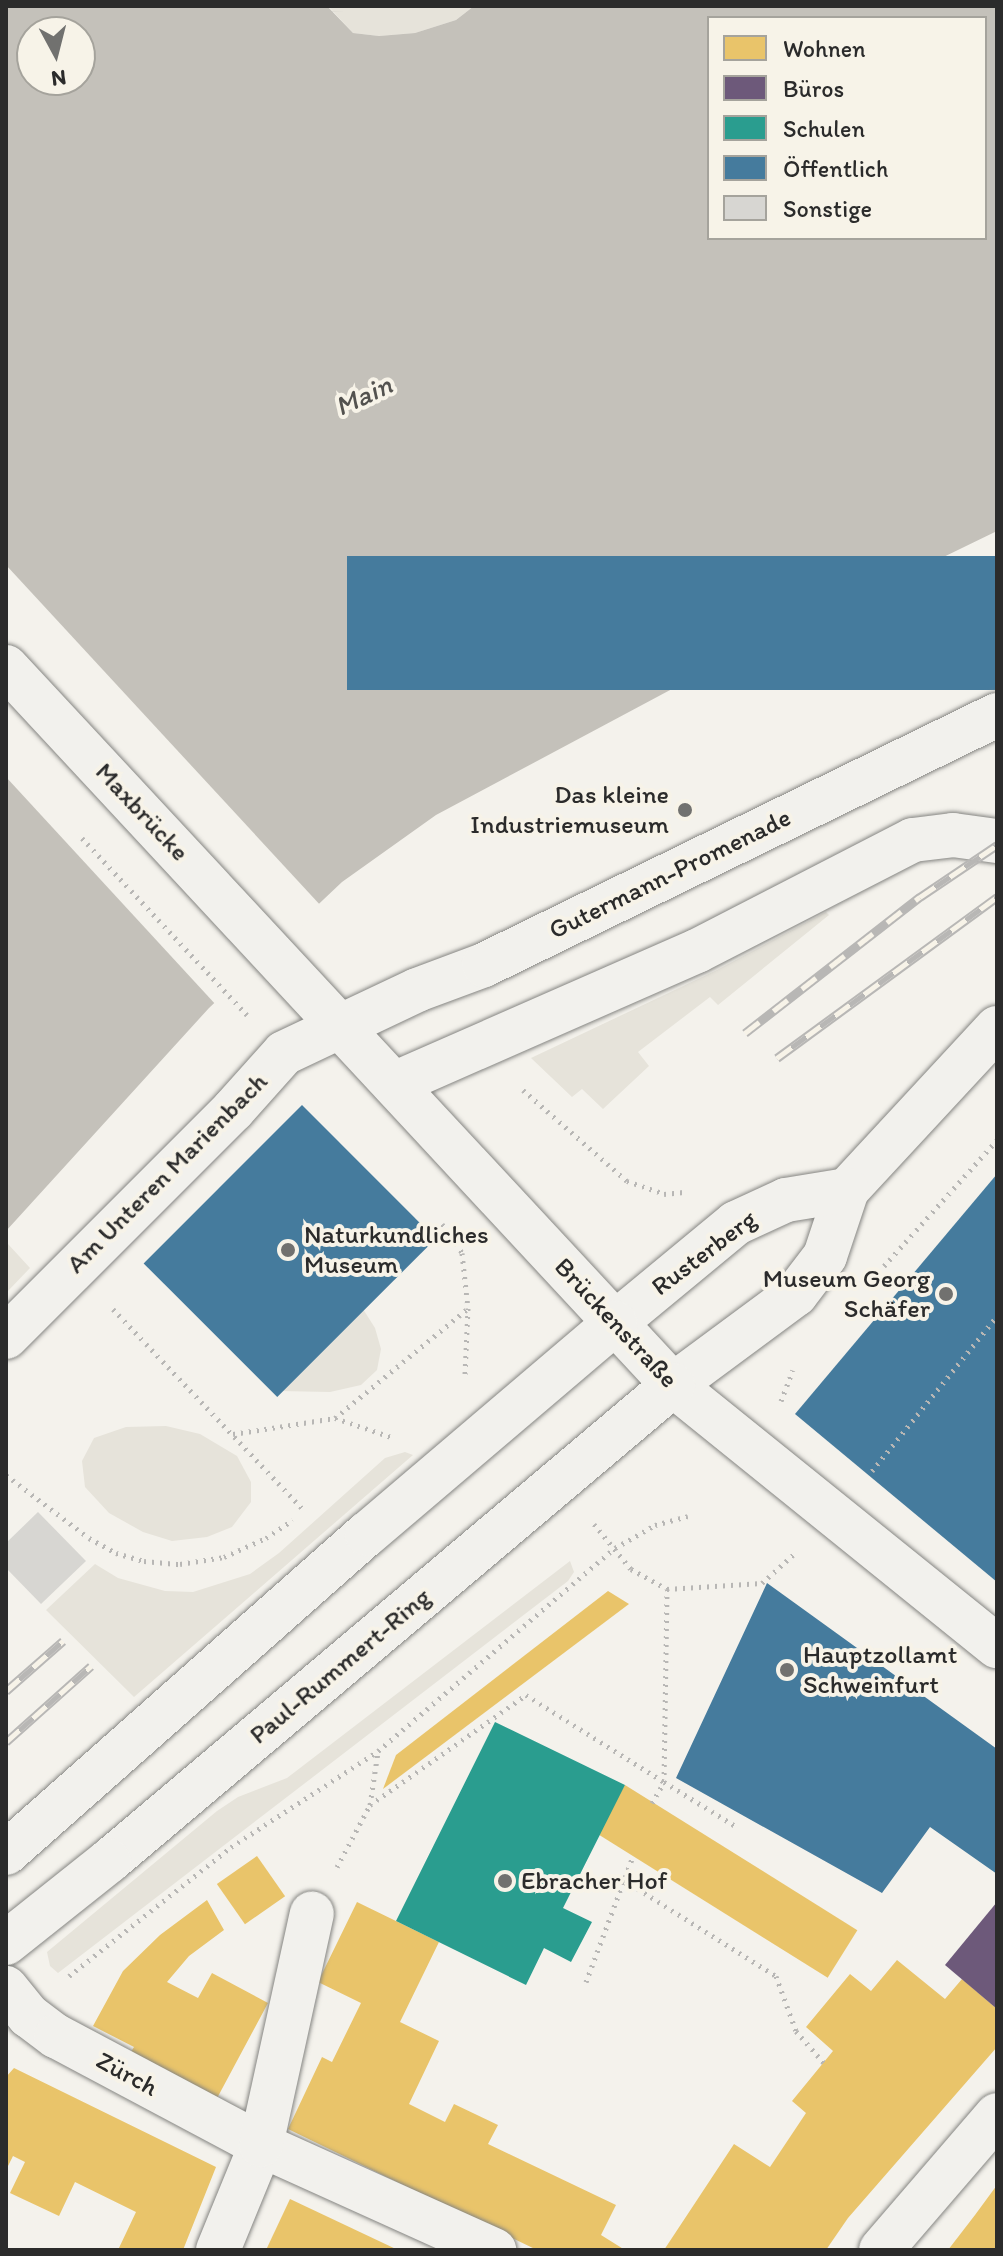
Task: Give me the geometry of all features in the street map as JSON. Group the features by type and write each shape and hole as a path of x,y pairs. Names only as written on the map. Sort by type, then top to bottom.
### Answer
{"street":[{"name":"Maxbrücke","path":"6,667 277,957"},
{"name":"Gutermann-Promenade","path":"339,1025 484,965 997,715"},
{"path":"394,1084 697,951 913,840 953,835 997,841"},
{"name":"Brückenstraße","path":"277,957 673,1385 997,1646"},
{"name":"Am Unteren Marienbach","path":"6,1337 233,1110 284,1053 339,1025"},
{"path":"673,1385 796,1294 825,1256 847,1190 997,1028"},
{"name":"Rusterberg","path":"615,1323 736,1223 786,1200 847,1190"},
{"path":"6,1853 367,1534 615,1323"},
{"name":"Paul-Rummert-Ring","path":"6,1943 109,1861 673,1385"},
{"path":"218,2250 261,2145 312,1914"},
{"name":"Zürch","path":"13,2006 56,2036 430,2237 494,2250"},
{"path":"881,2250 997,2115"}],"path":[{"path":"78,833 231,999"},
{"path":"521,1089 627,1181 664,1194 693,1192"},
{"path":"880,1271 997,1140"},
{"path":"435,1215 462,1253 468,1308 465,1378 469,1385"},
{"path":"335,1418 468,1308"},
{"path":"115,1312 305,1511"},
{"path":"869,1474 997,1316"},
{"path":"777,1414 787,1377 797,1365"},
{"path":"232,1434 335,1418 391,1437"},
{"path":"380,1447 403,1427"},
{"path":"6,1475 89,1538 116,1553 144,1561 180,1564 224,1557 266,1538 316,1502"},
{"path":"13,2006 70,1976 231,1847 378,1751 615,1548 655,1525 688,1516"},
{"path":"590,1521 631,1569 667,1589 762,1583 835,1517"},
{"path":"652,1803 664,1782 667,1589"},
{"path":"370,1805 526,1695 737,1827"},
{"path":"312,1914 370,1805 378,1751"},
{"path":"586,1982 633,1856"},
{"path":"624,1880 694,1921 776,1976 796,2031 824,2063"}],"shaded area":[{"path":"328,6 474,6 456,20 415,33 379,36 353,33"},
{"path":"826,912 829,915 718,1005 710,997 638,1052 649,1066 603,1109 582,1089 572,1097 531,1058 717,970"},
{"path":"6,1245 30,1268 6,1293"},
{"path":"363,1309 375,1328 381,1349 377,1370 361,1385 330,1392 279,1391"},
{"path":"166,1426 200,1434 237,1456 251,1482 251,1502 232,1527 207,1537 172,1541 143,1532 109,1513 85,1487 82,1461 94,1438 126,1427"},
{"path":"405,1452 413,1455 134,1697 46,1610 95,1564 118,1578 165,1591 193,1592 250,1574 279,1553 385,1458"},
{"path":"570,1561 574,1572 568,1581 58,1973 50,1966 47,1952 217,1811 238,1797 287,1778"}],"water":[{"name":"Main","path":"6,6 327,6 353,33 379,36 415,33 456,20 474,6 997,6 997,531 672,689 436,815 342,882 209,1008 6,1231"}],"pier":[{"path":"6,565 322,907 217,1006 6,777"}],"building: Wohnen":[{"path":"608,1591 629,1604 383,1789 396,1755"},
{"path":"625,1785 857,1930 828,1978 595,1832"},
{"path":"257,1856 285,1896 245,1924 217,1884"},
{"path":"207,1900 224,1930 189,1956 167,1982 198,1998 212,1973 268,2003 215,2102 129,2055 134,2047 93,2026 123,1971 160,1935"},
{"path":"357,1902 439,1942 400,2022 439,2041 409,2104 445,2122 454,2104 498,2125 488,2144 616,2205 601,2235 625,2250 537,2250 288,2129 322,2057 332,2062 361,2003 318,1982"},
{"path":"897,1960 945,1999 962,1979 997,2009 997,2047 848,2218 826,2250 664,2250 734,2144 770,2167 806,2113 792,2101 833,2051 806,2027 850,1974 871,1991"},
{"path":"14,2068 216,2167 183,2250 118,2250 136,2212 75,2182 59,2216 10,2193 25,2162 13,2156 6,2170 6,2077"},
{"path":"997,2185 997,2250 948,2250 975,2215"},
{"path":"290,2199 398,2250 266,2250"}],"building: Büros":[{"path":"997,1902 997,2009 945,1965"}],"building: Schulen":[{"path":"495,1722 625,1785 563,1908 592,1922 571,1962 544,1948 526,1985 396,1921"}],"building: Öffentlich":[{"path":"347,556 997,556 997,690 347,690"},
{"name":"Naturkundliches Museum","path":"302,1105 436,1239 277,1397 144,1263"},
{"name":"Museum Georg Schäfer","path":"997,1174 997,1582 795,1414"},
{"path":"767,1583 997,1749 997,1874 930,1827 882,1893 676,1778"}],"building: Sonstige":[{"path":"38,1512 86,1561 41,1604 6,1568 6,1543"}],"railway":[{"path":"745,1033 920,897 997,845"},
{"path":"777,1058 997,897"},
{"path":"6,1691 63,1641"},
{"path":"6,1742 91,1666"}],"place":[{"name":"Das kleine Industriemuseum","path":"685,810"},
{"name":"Naturkundliches Museum","path":"288,1250"},
{"name":"Museum Georg Schäfer","path":"946,1294"},
{"name":"Hauptzollamt Schweinfurt","path":"787,1670"},
{"name":"Ebracher Hof","path":"505,1881"}]}
